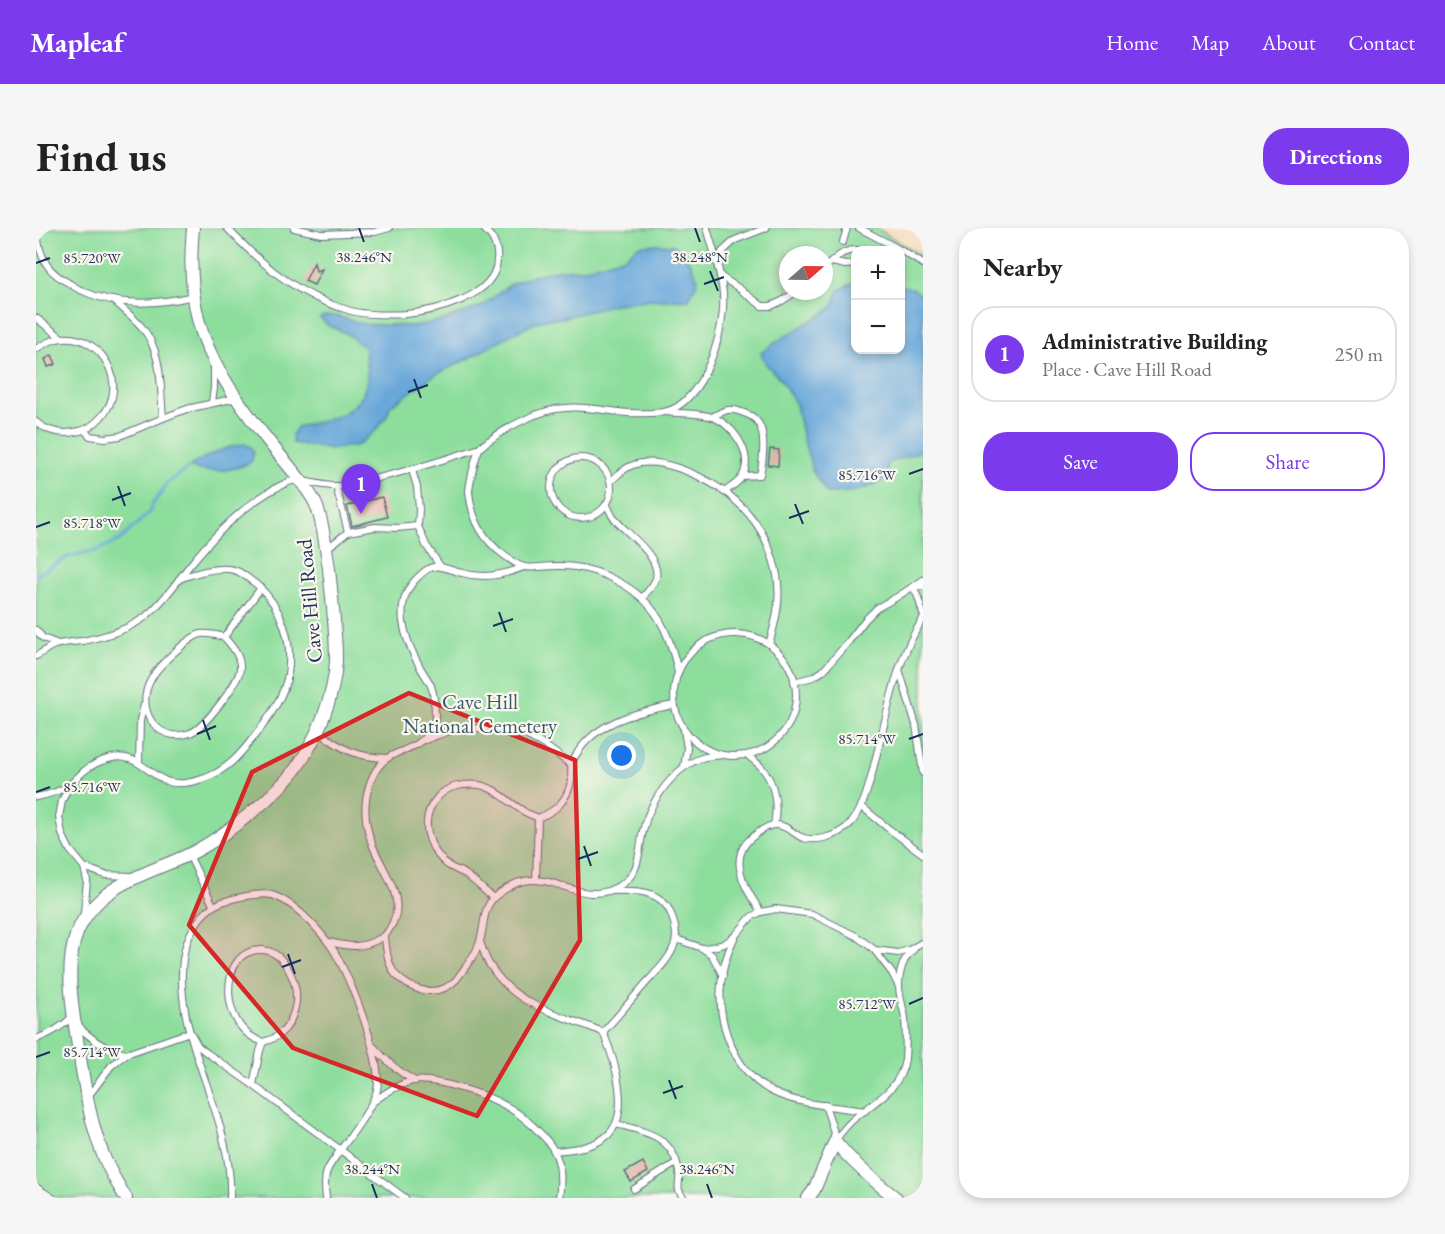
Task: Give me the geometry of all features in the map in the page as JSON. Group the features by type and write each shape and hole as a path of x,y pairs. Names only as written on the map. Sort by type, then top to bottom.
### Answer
{"street":[{"name":"Cave Hill Road","path":"126,1198 114,1179 102,1152 87,1098 74,1016 70,973 76,935 83,919 97,902 116,887 197,850 237,823 283,783 306,753 317,730 334,679 336,659 326,549 317,507 311,495 237,398 214,360 198,320 194,296 191,249 193,228"},
{"path":"808,1198 814,1190 834,1141 863,1171 896,1198"}],"lane":[{"path":"39,228 37,233 45,263 59,278 83,291 112,300 162,302 194,296"},
{"path":"227,228 273,271 311,296 353,311 404,314 430,310 462,300 477,292 492,279 497,267 498,252 493,239 483,228"},
{"path":"294,228 330,234 375,232 389,228"},
{"path":"665,412 680,405 695,391 707,370 723,317 720,276 707,228"},
{"path":"718,268 722,252 735,240 766,228"},
{"path":"843,242 847,228"},
{"path":"860,228 890,246"},
{"path":"833,260 841,253 851,250"},
{"path":"905,254 923,264"},
{"path":"833,262 851,264"},
{"path":"720,276 762,306 771,306 781,300"},
{"path":"112,300 142,327 156,353 159,362 163,418"},
{"path":"36,318 62,338"},
{"path":"36,349 47,342 62,338 77,339 91,345 102,355 110,368 114,382 107,411 97,423 84,430 70,434 56,432 36,422"},
{"path":"212,402 214,360"},
{"path":"84,430 90,436 105,438 120,436 163,418 212,402 237,398"},
{"path":"36,656 58,644 90,639 128,627 144,618 156,607 218,533 255,502 289,481 336,486 412,470 480,448 510,427 536,415 563,408 588,408 621,413 665,412 712,417 729,427 738,437 746,460 743,476 724,492"},
{"path":"712,417 725,410 734,410 756,419 760,426 763,435 760,476 743,476"},
{"path":"480,448 469,489 473,513 481,533 496,549 525,567"},
{"path":"590,459 606,471 611,481 612,489 607,505 591,517 581,519 571,517 555,504 551,484 561,466 570,460 590,459"},
{"path":"611,481 623,470 634,465 656,462 677,468 724,492 755,522 766,540 778,578 779,599 776,621 769,644"},
{"path":"412,470 417,487 418,526 426,545 440,566"},
{"path":"336,486 348,532"},
{"path":"607,505 612,516 640,544 653,563 656,572 655,580 643,597"},
{"path":"326,549 348,532 375,527 418,526"},
{"path":"424,741 435,722 435,704 432,687 406,637 402,610 406,594 414,580 427,569 440,566 462,573 485,576 504,574 525,567 574,566 600,572 643,597 656,614 666,633 678,672"},
{"path":"36,797 47,796 70,784 84,771 101,761 115,758 139,763 170,782 186,783 202,779 219,773 231,764 256,735 284,688 288,674 287,635 281,616 261,588 237,571 214,569 179,579"},
{"path":"794,682 813,677 823,671 877,608 923,580"},
{"path":"913,587 923,586"},
{"path":"913,587 923,614"},
{"path":"224,637 261,588"},
{"path":"761,912 747,890 740,868 740,854 749,840 774,825 784,827 802,838 816,840 834,834 850,824 861,807 872,775 899,668 912,635 923,619"},
{"path":"36,630 43,638 58,644"},
{"path":"610,891 632,876 638,862 643,830 659,793 668,782 684,767 703,758 747,755 765,748 780,736 790,720 795,702 794,682 789,668 781,655 769,644 753,636 735,633 717,636 701,644 687,656 678,672 674,688 674,705 678,717 694,740 708,750 723,755"},
{"path":"139,763 140,720 147,689 154,674 185,643 201,634 224,637 238,656 240,670 233,686 204,724 191,733 174,735 160,730 150,720 144,705"},
{"path":"899,668 916,725 923,773"},
{"path":"493,898 465,874 449,866 437,854 428,838 426,822 430,808 438,796 451,788 466,784 482,785 498,793 523,812 538,818 560,806 567,795 571,780 571,765 590,738 627,716 674,705"},
{"path":"916,725 923,737"},
{"path":"684,728 687,748 684,767"},
{"path":"328,942 348,946 368,945 385,936 395,921 397,902 392,885 373,846 366,825 369,784 375,772 388,758 446,732 488,729 527,736 571,765"},
{"path":"317,730 357,755 388,758"},
{"path":"747,755 762,767 770,780 776,803 774,825"},
{"path":"70,784 62,801 59,817 62,834 70,850 84,867 87,881 83,919"},
{"path":"861,807 923,854"},
{"path":"536,880 538,818"},
{"path":"188,854 213,905"},
{"path":"84,867 105,875 136,876"},
{"path":"385,936 386,949 396,976 408,986 431,991 444,989 455,980 473,956 480,942 486,909 493,898 521,882 551,881 580,892 629,890 658,897 669,908 674,922 677,933 674,946 666,960 603,1032"},
{"path":"230,1198 229,1173 216,1111 184,1011 182,978 184,956 191,933 202,916 213,905 239,897 271,895 293,906 328,942 352,990 376,1061 377,1088 372,1103 326,1173 326,1198"},
{"path":"702,948 724,944 735,936 751,917 776,909 812,914 855,936 874,950 892,973 899,987 905,1020 904,1062 899,1077 891,1089 843,1129 834,1141"},
{"path":"735,936 729,949 721,984 721,1000 726,1032 742,1065 770,1091 789,1099 865,1111"},
{"path":"676,939 702,948 712,955 723,976"},
{"path":"480,942 489,962 502,981 522,999 543,1010 603,1032 613,1055 620,1104 616,1124 607,1136 590,1145 555,1151"},
{"path":"874,950 898,953 922,943"},
{"path":"899,987 904,960 922,943"},
{"path":"261,950 274,952 284,962 296,988 296,1003 285,1030 275,1038 263,1042 253,1039 235,1018 230,1003 229,988 230,975 235,963 246,953 261,950"},
{"path":"36,1039 63,1026 74,1016 83,1031 97,1042 111,1050 126,1054"},
{"path":"87,1098 111,1066 126,1054 190,1032"},
{"path":"190,1032 198,1046 253,1084 405,1198"},
{"path":"253,1084 263,1042"},
{"path":"372,1046 386,1061 415,1081"},
{"path":"372,1103 387,1091 415,1081 434,1082 457,1088 505,1105 524,1119 555,1151 561,1184 559,1198"},
{"path":"825,1105 833,1129 834,1141"},
{"path":"616,1124 663,1140 674,1156 680,1173 679,1194 684,1198"},
{"path":"634,1189 676,1163"},
{"path":"36,1187 52,1198"}],"highlighted area":[{"path":"409,693 575,760 580,940 477,1116 293,1048 189,925 252,772"}],"green space":[{"name":"Cave Hill National Cemetery","path":"36,228 876,228 923,257 923,1198 36,1198"}],"water":[{"path":"674,245 691,263 698,280 689,299 650,299 610,305 562,318 541,320 435,375 390,406 387,416 376,430 358,445 334,449 293,443 292,436 297,427 330,419 350,409 358,402 367,381 365,348 346,333 329,326 320,318 337,316 364,324 414,326 441,321 482,306 511,284 532,276 556,270 582,269 625,257 638,246"},
{"path":"851,284 851,354 905,354 905,287 923,296 923,450 888,463 886,478 871,486 851,492 827,493 813,472 796,404 781,380 766,364 761,353 832,308 839,290"},
{"path":"244,444 251,447 254,453 251,462 244,465 212,471 189,467 229,447"}],"building":[{"path":"314,263 316,271 322,269 314,285 305,281"},
{"path":"52,355 56,364 48,367 45,359"},
{"path":"770,449 779,450 778,466 768,465"},
{"path":"382,497 387,517 352,526 347,506"},
{"path":"643,1162 648,1172 631,1182 625,1172"}],"waterway":[{"path":"36,575 70,556 98,550 120,540 149,513 166,484 189,467"}],"place":[{"name":"Administrative Building","path":"361,514"}]}
